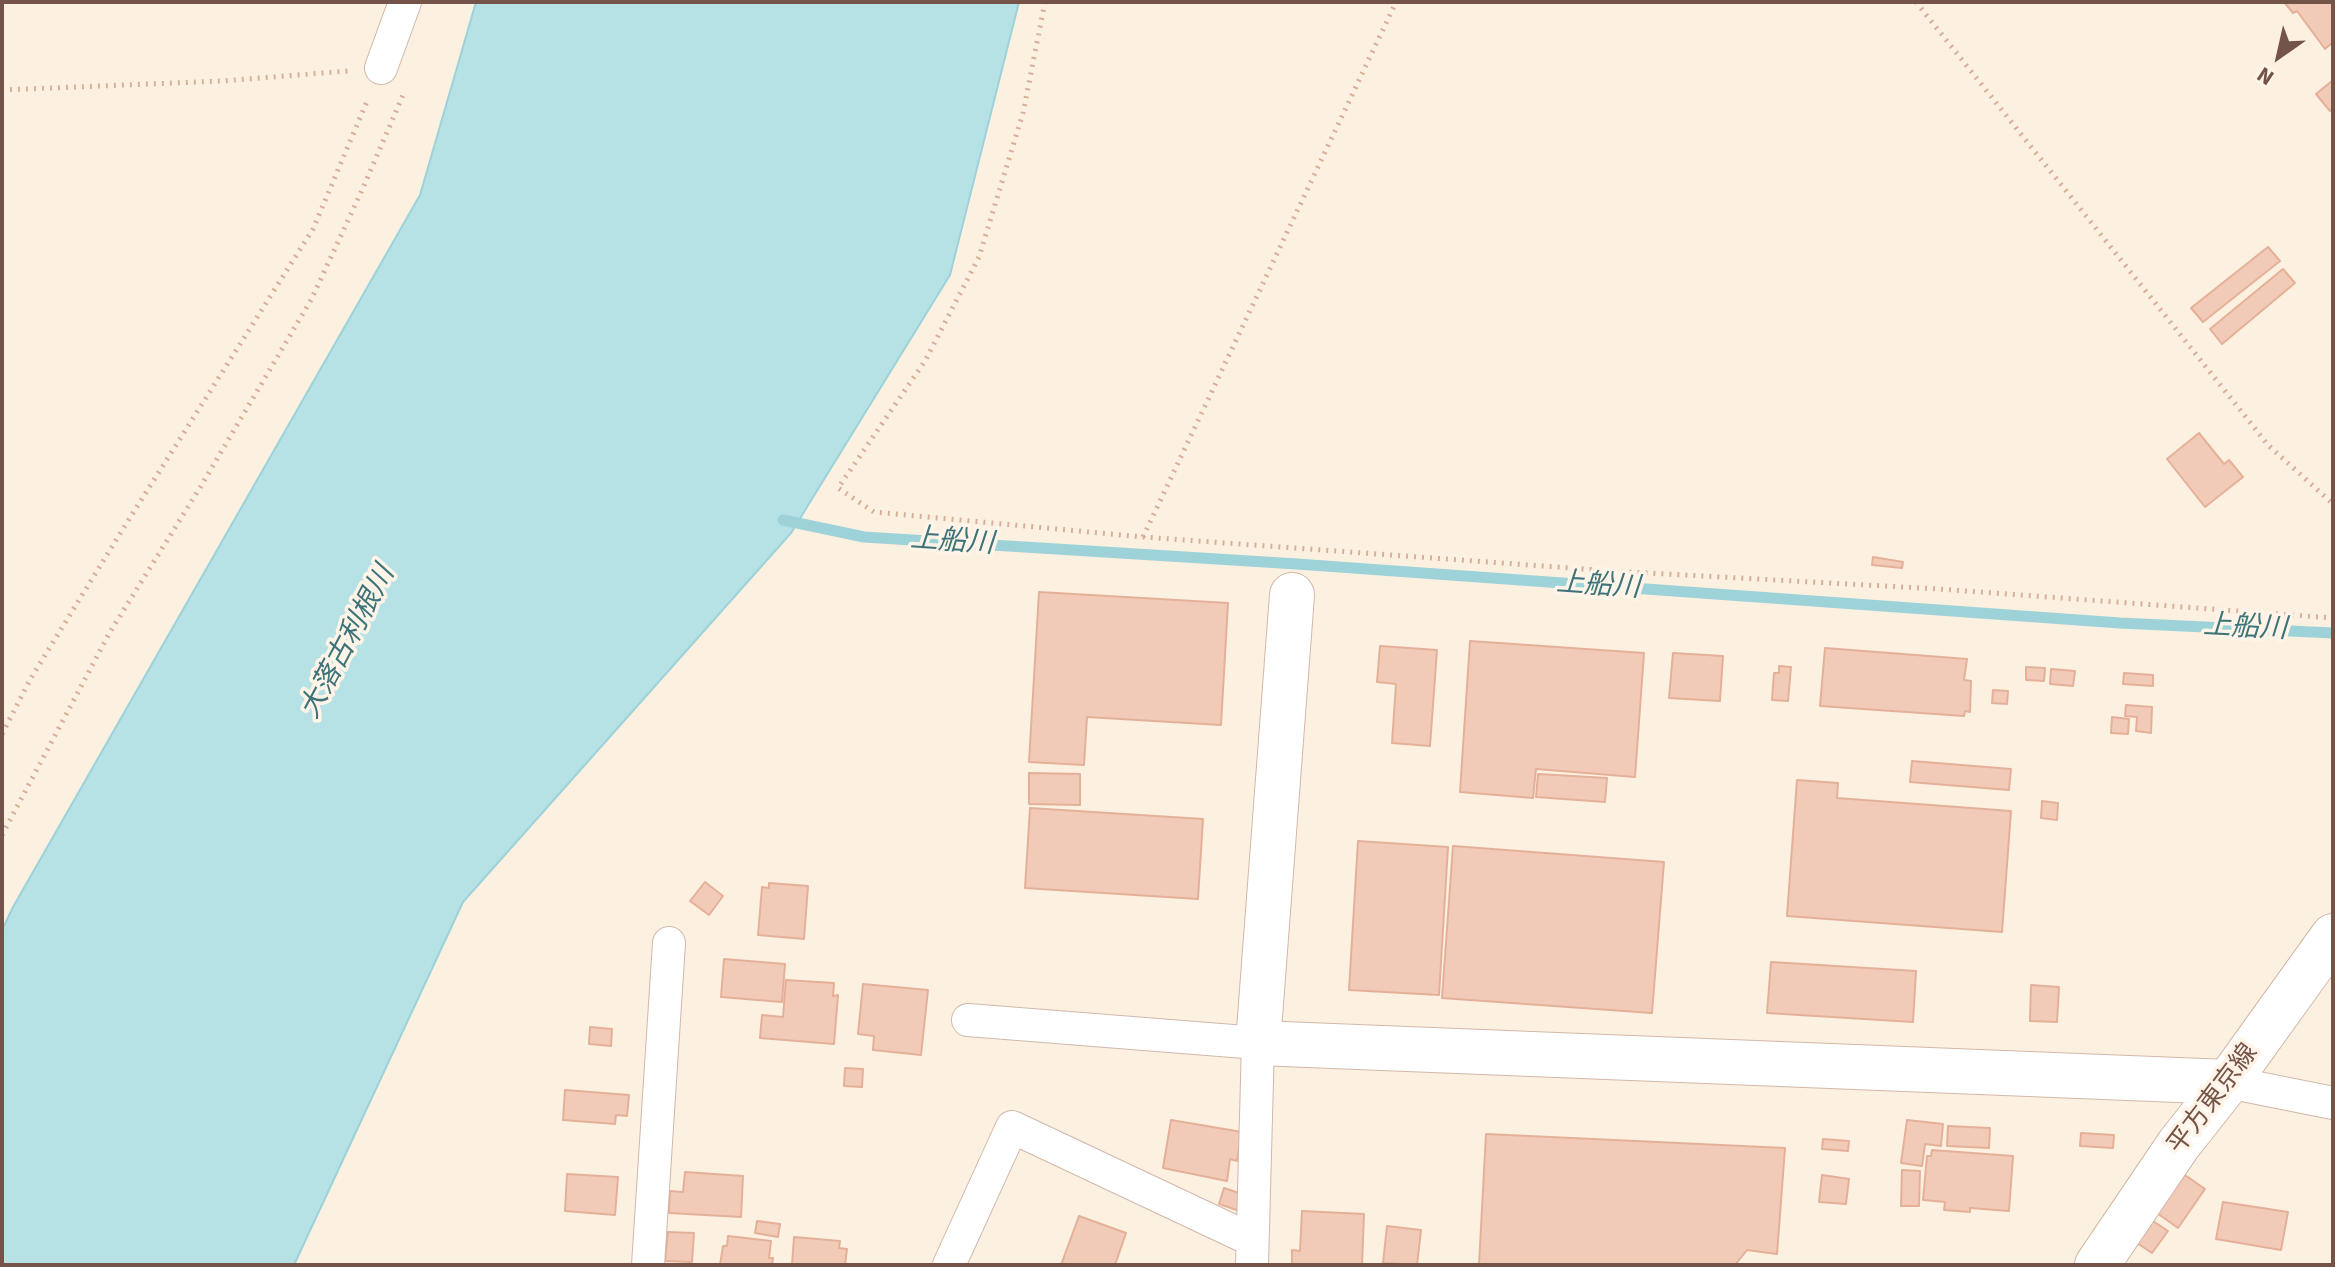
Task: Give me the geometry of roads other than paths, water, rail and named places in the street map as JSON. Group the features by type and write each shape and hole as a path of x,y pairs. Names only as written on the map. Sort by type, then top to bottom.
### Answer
{"street":[{"path":"381,68 405,2"},
{"path":"949,1265 1012,1127 1252,1253 1258,1043 1292,595"},
{"name":"平方東京線","path":"2097,1265 2179,1144 2228,1082 2333,936"},
{"path":"648,1265 669,943"},
{"path":"968,1020 1258,1043 2228,1082 2333,1103"}],"water":[{"name":"大落古利根川","path":"476,2 1019,2 950,275 791,533 463,902 294,1265 2,1265 2,930 420,195"}],"waterway":[{"name":"上船川","path":"783,520 864,537 1297,564 2120,623 2333,633"}]}
